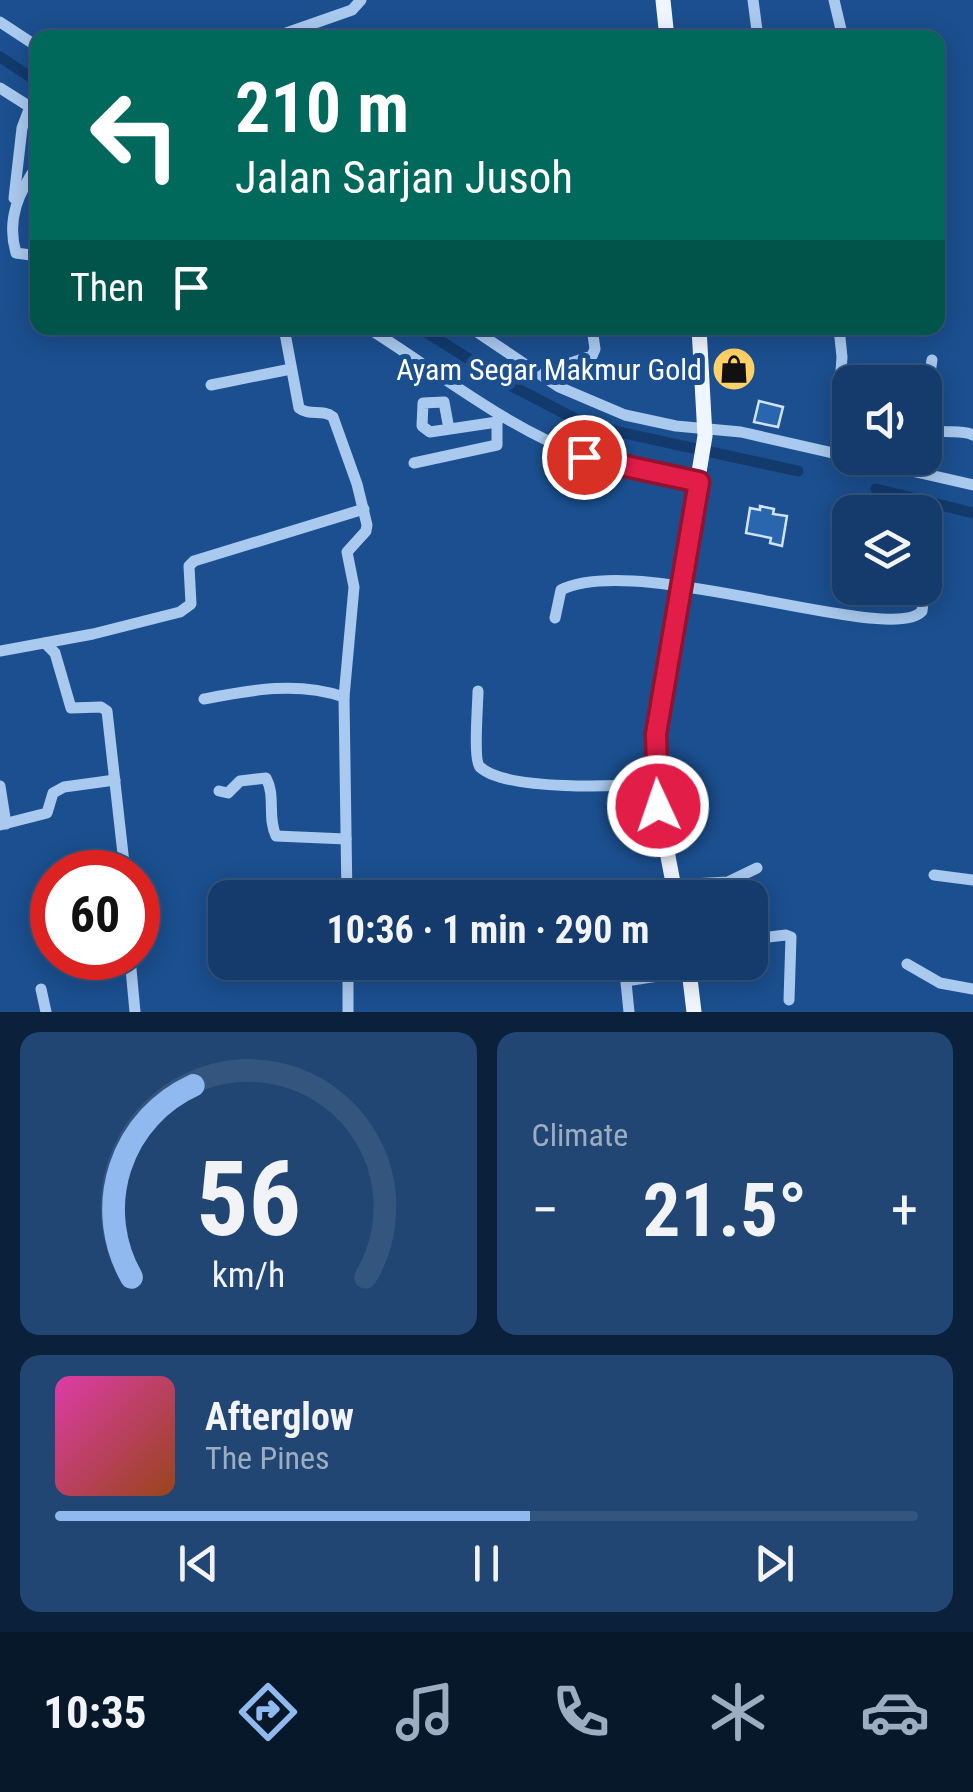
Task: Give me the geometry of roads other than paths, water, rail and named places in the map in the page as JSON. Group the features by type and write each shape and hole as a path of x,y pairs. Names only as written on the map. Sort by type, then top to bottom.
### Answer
{"main road":[{"path":"663,0 667,30"},
{"path":"673,880 656,782 656,734 705,432 699,335"},
{"path":"690,980 694,1012"}],"street":[{"path":"295,30 352,10 361,0"},
{"path":"752,0 757,30"},
{"path":"834,0 840,30"},
{"path":"0,22 30,42"},
{"path":"0,88 30,107"},
{"path":"30,115 22,128 14,207 16,252 30,255"},
{"path":"14,207 30,178"},
{"path":"285,335 300,408 333,417 364,509 366,531 347,552 354,587 344,697 347,880"},
{"path":"378,335 500,418 584,457 699,478"},
{"path":"491,335 552,382 626,416 705,432 741,432 832,454"},
{"path":"552,382 561,366 592,356 593,335"},
{"path":"840,335 841,365"},
{"path":"932,360 925,413 930,427 973,435"},
{"path":"211,385 291,368"},
{"path":"450,429 500,418"},
{"path":"414,464 496,445 500,418"},
{"path":"927,475 973,485"},
{"path":"0,651 138,624 186,609 192,597 189,573 194,562 364,509"},
{"path":"555,618 558,596 566,587 618,578 791,603 839,615 911,620 922,611 923,605"},
{"path":"46,643 55,654 70,708 101,706 106,711 123,850"},
{"path":"204,699 267,688 324,690 344,697"},
{"path":"478,691 477,759 484,770 513,780 598,788 656,782"},
{"path":"220,791 228,793 247,778 266,778 272,790 272,828 276,836 346,840"},
{"path":"0,786 3,824 47,814 54,792 64,787 115,780"},
{"path":"732,880 757,868"},
{"path":"934,875 973,880"},
{"path":"768,937 791,937 789,1000"},
{"path":"907,964 940,983 973,989"},
{"path":"132,980 135,1012"},
{"path":"348,980 348,1012"},
{"path":"626,980 629,1012"},
{"path":"41,990 46,1012"}],"waterway":[{"path":"0,57 30,77"},
{"path":"431,335 510,385 587,425 798,471"},
{"path":"876,489 973,513"}],"place":[{"name":"Ayam Segar Makmur Gold","path":"734,369"}]}
